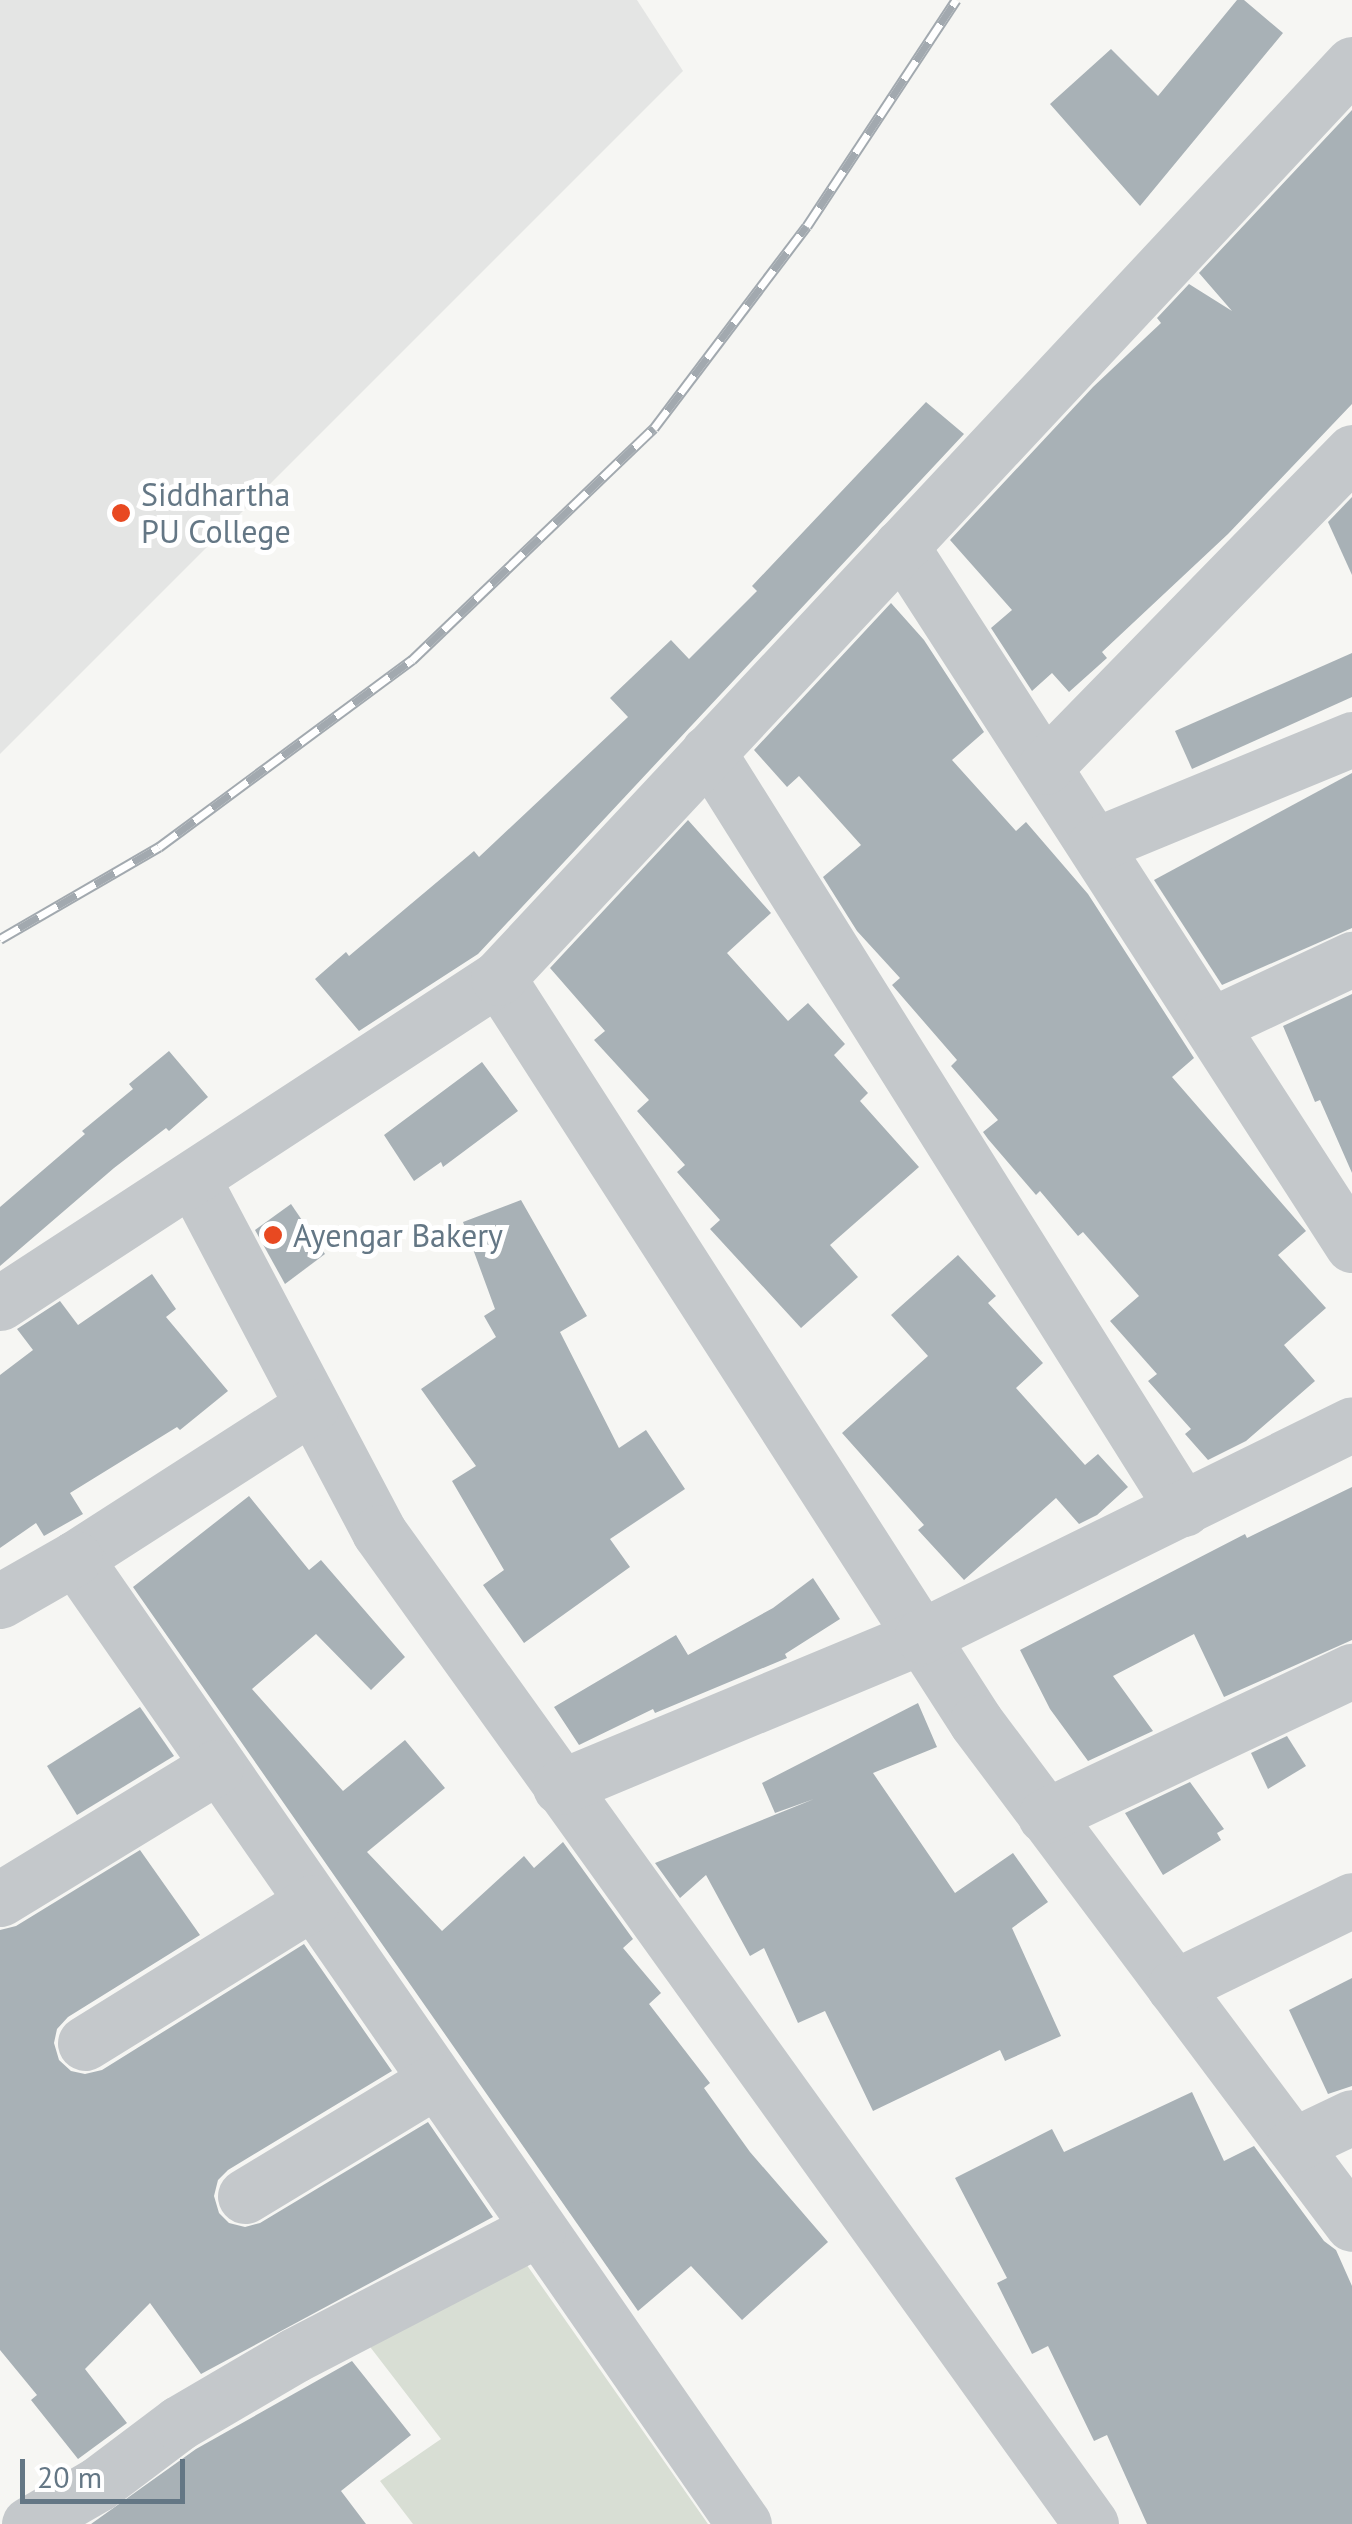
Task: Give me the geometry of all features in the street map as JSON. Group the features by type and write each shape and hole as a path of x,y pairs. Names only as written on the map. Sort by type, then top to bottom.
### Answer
{"street":[{"path":"0,1303 498,978 1352,64"},
{"path":"1045,767 1352,452"},
{"path":"901,546 1210,1025 1335,1184 1352,1245"},
{"path":"1095,846 1352,739"},
{"path":"708,752 1182,1509"},
{"path":"1210,1025 1352,959"},
{"path":"498,978 976,1722 1352,2224"},
{"path":"194,1179 379,1532 1091,2524"},
{"path":"0,1601 75,1558 312,1406"},
{"path":"560,1788 922,1636 1352,1424"},
{"path":"75,1558 216,1768 744,2524"},
{"path":"1046,1816 1352,1671"},
{"path":"0,1899 216,1768"},
{"path":"1174,1986 1352,1900"},
{"path":"86,2042 312,1902"},
{"path":"245,2196 435,2080"},
{"path":"1293,2145 1352,2116"},
{"path":"30,2524 98,2484 178,2423 295,2355 538,2229"}],"shaded area":[{"name":"Siddhartha PU College","path":"0,0 637,0 683,71 0,754"},
{"path":"524,2261 708,2524 413,2524 380,2481 441,2439 364,2339"}],"building":[{"path":"1237,0 1244,0 1283,33 1140,206 1050,104 1111,49 1158,96"},
{"path":"1352,110 1352,404 1228,534 1102,652 1107,658 1069,692 1052,673 1032,691 991,628 1012,610 950,540 1093,387 1161,323 1157,318 1189,284 1232,311 1199,273"},
{"path":"926,402 964,434 478,954 359,1031 315,979 346,952 349,956 474,851 479,857 628,717 610,698 671,640 689,659 757,591 752,586"},
{"path":"1352,497 1352,575 1328,522"},
{"path":"891,603 924,640 984,732 952,760 1016,831 1026,822 1088,894 1194,1058 1172,1077 1306,1231 1278,1255 1326,1308 1284,1345 1315,1381 1246,1441 1208,1460 1185,1434 1191,1429 1148,1381 1157,1374 1110,1321 1139,1296 1083,1232 1078,1236 1040,1191 1036,1195 988,1139 983,1132 998,1120 951,1066 957,1060 892,985 900,978 857,931 823,877 861,845 799,776 787,787 754,750"},
{"path":"1352,653 1352,697 1192,769 1175,731"},
{"path":"1352,773 1352,928 1222,985 1154,880"},
{"path":"688,820 771,913 727,953 788,1021 808,1003 845,1044 834,1055 868,1093 860,1101 919,1167 830,1245 858,1277 801,1328 710,1229 720,1220 677,1172 685,1165 637,1111 649,1100 594,1040 605,1031 550,968"},
{"path":"1352,994 1352,1173 1320,1100 1315,1102 1283,1026"},
{"path":"169,1051 208,1097 169,1131 166,1128 114,1168 0,1266 0,1207 85,1134 82,1131 133,1089 129,1084"},
{"path":"482,1062 518,1111 443,1167 441,1162 414,1181 384,1135"},
{"path":"521,1200 587,1316 560,1332 619,1448 646,1430 685,1489 610,1539 630,1567 524,1643 483,1585 504,1570 452,1481 476,1466 421,1389 496,1337 484,1316 495,1309 463,1222"},
{"path":"291,1204 325,1254 285,1284 255,1230"},
{"path":"958,1255 996,1296 988,1303 1043,1363 1016,1388 1085,1465 1098,1454 1128,1487 1097,1515 1079,1524 1056,1498 964,1580 918,1530 924,1525 842,1433 928,1356 891,1315"},
{"path":"152,1274 176,1309 166,1317 228,1391 180,1430 177,1427 70,1493 83,1514 44,1536 36,1523 0,1548 0,1375 33,1350 17,1329 60,1301 78,1325"},
{"path":"1352,1487 1352,1640 1224,1697 1194,1634 1113,1676 1153,1731 1088,1761 1050,1709 1020,1650 1245,1534 1247,1538"},
{"path":"249,1496 309,1570 321,1560 405,1657 371,1690 316,1634 252,1689 343,1791 405,1740 445,1788 367,1852 442,1931 524,1856 534,1868 563,1842 633,1939 623,1948 661,1993 649,2004 710,2083 704,2088 750,2152 828,2242 742,2320 691,2266 638,2311 133,1587"},
{"path":"813,1578 840,1619 785,1654 787,1658 655,1713 653,1709 579,1745 554,1707 676,1635 688,1655 773,1608"},
{"path":"918,1703 937,1747 873,1773 955,1893 1013,1853 1048,1902 1012,1928 1061,2036 1005,2061 1000,2050 873,2111 825,2011 798,2023 764,1948 750,1956 706,1875 680,1898 655,1863 814,1799 775,1813 762,1783"},
{"path":"140,1707 174,1756 77,1815 47,1766"},
{"path":"1287,1736 1306,1766 1268,1789 1251,1753"},
{"path":"1190,1782 1224,1829 1217,1833 1221,1840 1163,1875 1125,1813"},
{"path":"140,1850 200,1935 68,2017 57,2029 54,2043 59,2060 71,2071 85,2074 102,2070 304,1944 392,2071 228,2170 218,2180 214,2196 219,2213 229,2223 245,2227 260,2223 428,2122 493,2217 201,2374 150,2303 85,2369 127,2423 78,2459 31,2400 37,2395 0,2350 0,1930 16,1926"},
{"path":"1352,1978 1352,2086 1328,2094 1289,2010"},
{"path":"1192,2092 1224,2161 1254,2146 1324,2241 1336,2250 1352,2286 1352,2524 1147,2524 1107,2435 1094,2441 1048,2346 1032,2354 997,2283 1007,2278 955,2178 1052,2129 1064,2152"},
{"path":"352,2361 411,2435 341,2491 366,2524 91,2524 196,2449"}],"railway":[{"path":"0,939 159,847 412,660 654,428 807,226 956,0"}],"place":[{"name":"Siddhartha PU College","path":"121,513"},
{"name":"Ayengar Bakery","path":"273,1235"}]}
